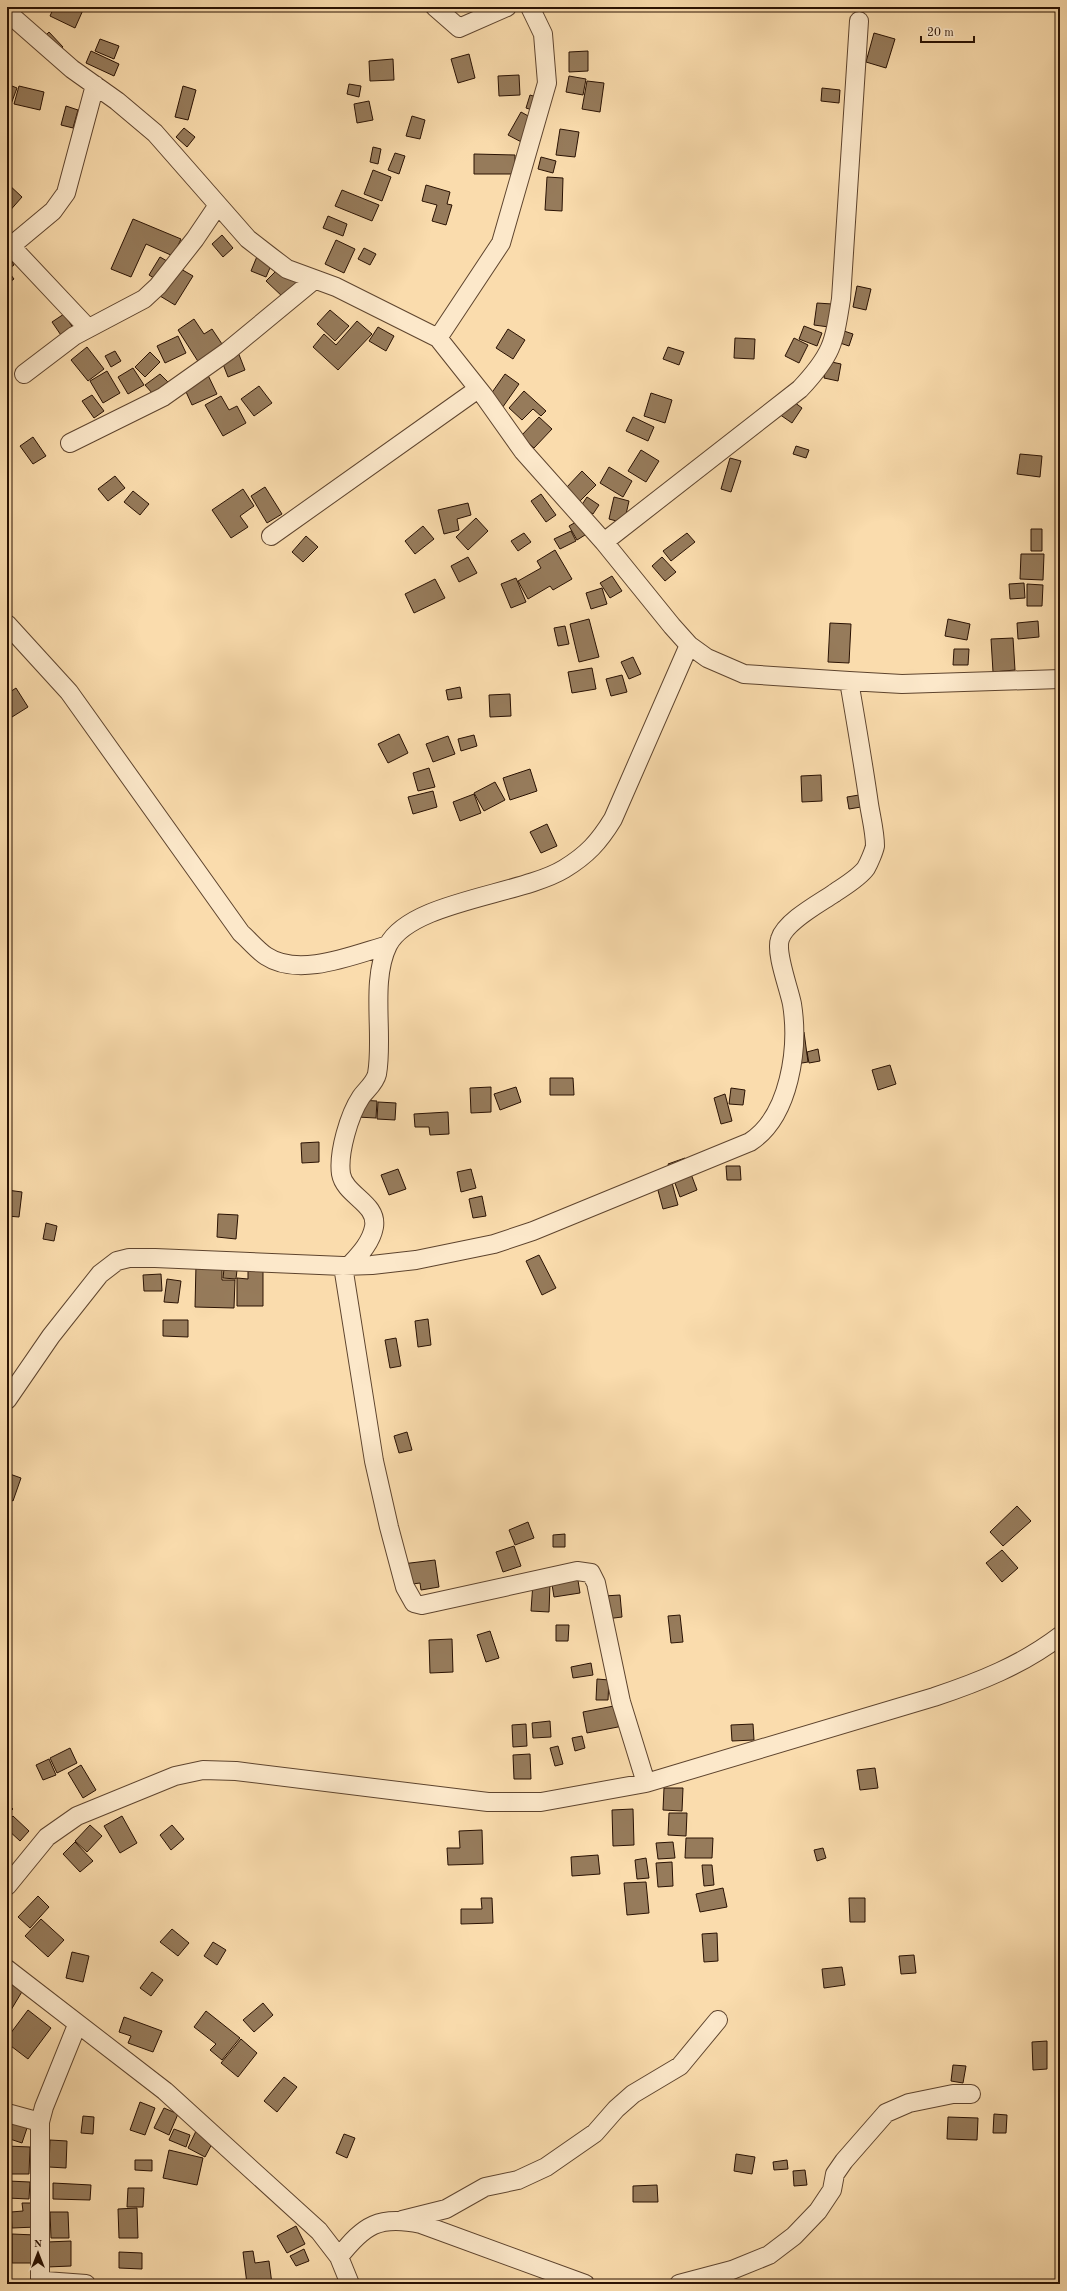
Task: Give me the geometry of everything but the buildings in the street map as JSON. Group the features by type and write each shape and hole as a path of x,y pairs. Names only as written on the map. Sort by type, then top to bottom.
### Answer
{"street":[{"path":"435,7 459,28 507,7"},
{"path":"438,338 501,243 547,83 543,34 530,7"},
{"path":"7,12 72,69 117,101 155,134 248,239 270,256 287,268 314,280 336,287 438,338 478,389 522,451 604,542 672,626 689,645 707,658 744,674 849,681 902,684 1060,679"},
{"path":"604,542 800,389 820,367 830,352 836,333 841,298 859,21"},
{"path":"88,328 9,244 53,211 66,193 81,131 95,85"},
{"path":"24,374 88,328 144,299 158,286 218,205"},
{"path":"70,443 164,397 228,351 314,280"},
{"path":"271,536 478,389"},
{"path":"7,624 69,692 241,933 266,956 289,966 316,964 388,945"},
{"path":"346,1266 361,1252 374,1227 370,1209 344,1182 342,1175 342,1151 353,1115 361,1098 376,1076 380,978 388,945 397,934 412,923 447,906 512,890 540,880 563,870 598,843 614,820 689,645"},
{"path":"7,1400 51,1336 100,1274 117,1261 129,1258 155,1258 346,1266 416,1260 494,1244 533,1231 750,1142 762,1134 769,1125 781,1100 789,1076 795,1044 792,1005 780,953 780,939 786,929 798,919 866,869 875,846 865,772 849,681"},
{"path":"346,1266 374,1461 397,1559 410,1598 414,1603 422,1605 577,1571 591,1573 596,1583 620,1702 646,1782"},
{"path":"7,1886 47,1837 77,1816 175,1776 203,1770 236,1771 488,1802 542,1802 646,1782 934,1698 978,1682 1019,1663 1060,1636"},
{"path":"7,1969 170,2096 319,2231 339,2257 350,2284"},
{"path":"339,2257 366,2228 380,2222 402,2220 453,2206 485,2187 522,2179 546,2167 595,2133 616,2109 633,2094 680,2066 718,2020"},
{"path":"77,2025 44,2107 40,2122 39,2283 86,2284"},
{"path":"679,2284 732,2270 769,2255 794,2236 818,2211 832,2190 835,2174 844,2161 886,2113 909,2103 952,2094 972,2094"},
{"path":"7,2113 40,2122"},
{"path":"402,2220 420,2224 585,2284"}]}
